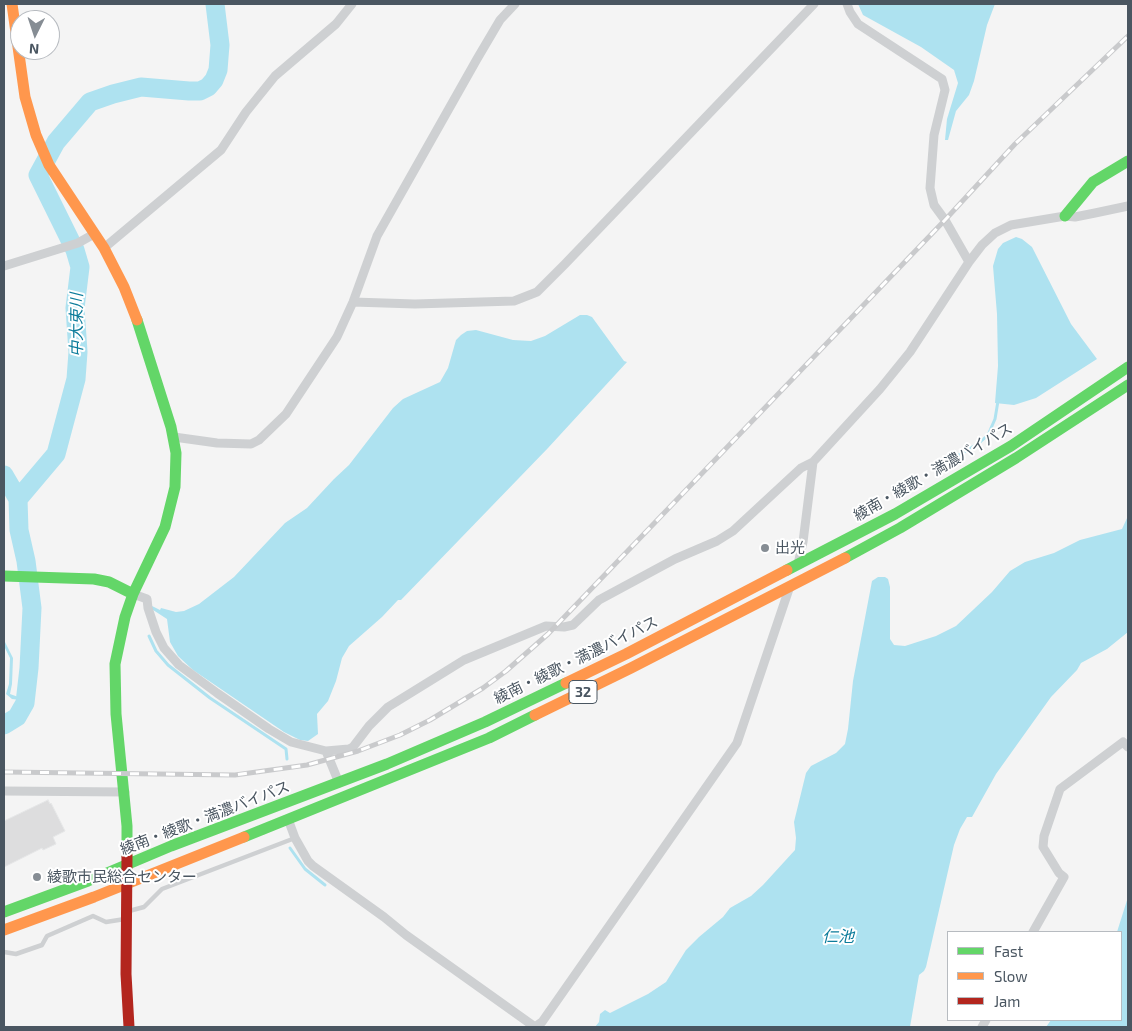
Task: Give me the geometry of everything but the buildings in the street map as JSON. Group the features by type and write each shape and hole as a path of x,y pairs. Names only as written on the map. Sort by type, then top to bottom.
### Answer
{"main road":[{"path":"12,4 25,97 36,135 49,165 104,248 131,304 174,438 177,469 171,506 165,527 133,594 119,638 115,664 116,714 127,826 126,974 129,1027"},
{"path":"1066,216 1093,182 1128,161"},
{"name":"綾南・綾歌・満濃バイパス","path":"4,912 387,764 485,722 626,654 895,514 1011,446 1128,367"},
{"name":"綾南・綾歌・満濃バイパス","path":"4,930 127,883 489,738 789,588 908,523 1016,458 1128,385"},
{"path":"9,576 94,579 109,582 133,594"}],"street":[{"path":"104,248 221,150 246,112 275,76 336,24 352,4"},
{"path":"174,438 217,443 251,444 259,440 286,414 337,337 353,302 377,236 500,20 515,4"},
{"path":"353,302 414,304 514,301 537,292 814,4"},
{"path":"848,4 850,12 858,24 942,79 945,90 934,134 930,188 934,205 945,220 969,262"},
{"path":"133,594 147,599 151,616 164,648 178,665 291,742 326,750 349,749 388,707 464,660 546,626 564,627 572,625 599,600 675,559 717,541 733,531 800,468 813,462 880,389 910,352 969,262 982,245 996,233 1011,225 1066,216 1076,217 1128,206"},
{"path":"4,266 78,243 94,234"},
{"path":"288,819 295,838 308,861 313,866 535,1027 542,1022 737,744 798,565 805,532 813,462"},
{"path":"1034,931 1064,877 1043,848 1044,836 1060,789 1123,742 1128,747"},
{"path":"326,750 339,783"},
{"path":"4,791 125,792"}],"lane":[{"path":"4,952 16,954 42,945 47,936 93,916 106,922 144,908 162,889 295,838"}],"water":[{"path":"858,4 995,4 987,25 974,81 969,95 956,111 948,140 945,140 947,119 958,83 954,70 921,47 863,15"},
{"path":"1016,237 1032,247 1071,324 1097,359 1036,398 1014,405 995,403 998,366 997,314 993,266 998,249 1003,243"},
{"path":"580,315 592,317 624,361 627,362 548,448 401,600 398,600 349,646 342,658 328,701 317,714 318,734 308,741 300,740 284,732 193,670 178,656 170,642 167,619 150,608 152,606 160,610 161,608 176,612 184,611 199,604 234,577 285,523 307,508 349,465 393,408 403,399 440,382 448,368 456,340 461,335 467,331 476,330 513,340 531,341 545,336"},
{"name":"仁池","path":"1128,516 1128,632 1107,649 1081,663 1077,670 1051,697 996,774 972,817 967,817 960,829 954,845 926,967 919,975 910,1027 595,1027 599,1022 600,1014 605,1010 610,1013 648,994 666,982 686,950 723,917 730,908 751,896 763,885 795,850 794,822 806,773 811,766 836,753 845,744 853,681 872,581 878,577 888,579 890,587 890,639 894,645 905,646 936,636 956,626 992,592 1010,571 1025,562 1054,553 1080,540 1122,529"},
{"path":"4,640 13,658 10,694 21,698 20,700 12,699 6,694 9,684 10,658 4,646"},
{"path":"1128,897 1128,1027 1046,1027 1050,1021 1122,1021 1122,931 1117,931"}],"waterway":[{"name":"中大束川","path":"4,725 17,717 25,703 29,668 32,608 26,561 19,530 18,499 56,454 76,379 78,352 75,308 80,267 75,250 38,175 56,142 90,102 141,87 189,91 200,91 208,87 214,80 218,70 220,45 215,4"},
{"path":"939,467 979,443 988,435 995,419 998,401"},
{"path":"4,475 18,499"},
{"path":"149,636 156,651 168,665 210,698 286,749 287,759"},
{"name":"中大束川","path":"19,699 26,699"},
{"path":"290,848 305,869 325,885"}],"railway":[{"path":"4,772 235,775 307,765 358,751 400,735 430,720 483,688 506,671 548,634 945,220 1015,144 1128,36"}],"traffic: fast":[{"path":"1065,216 1093,182 1128,161"},
{"path":"127,856 127,826 116,714 115,664 125,617 133,594 165,527 175,487 176,453 171,427 137,320"},
{"path":"787,570 895,514 1011,446 1128,367"},
{"path":"845,558 900,528 1016,458 1128,385"},
{"path":"4,576 94,579 109,582 133,594"},
{"path":"4,912 387,764 485,722 566,683"},
{"path":"244,837 489,738 535,715"}],"traffic: slow":[{"path":"12,4 25,97 36,135 49,165 104,248 124,287 137,320"},
{"path":"535,715 845,558"},
{"path":"566,683 787,570"},
{"path":"4,930 94,897 244,837"}],"traffic: jam":[{"path":"127,856 126,974 129,1027"}],"place":[{"name":"出光","path":"765,548"},
{"name":"綾歌市民総合センター","path":"37,877"}]}
